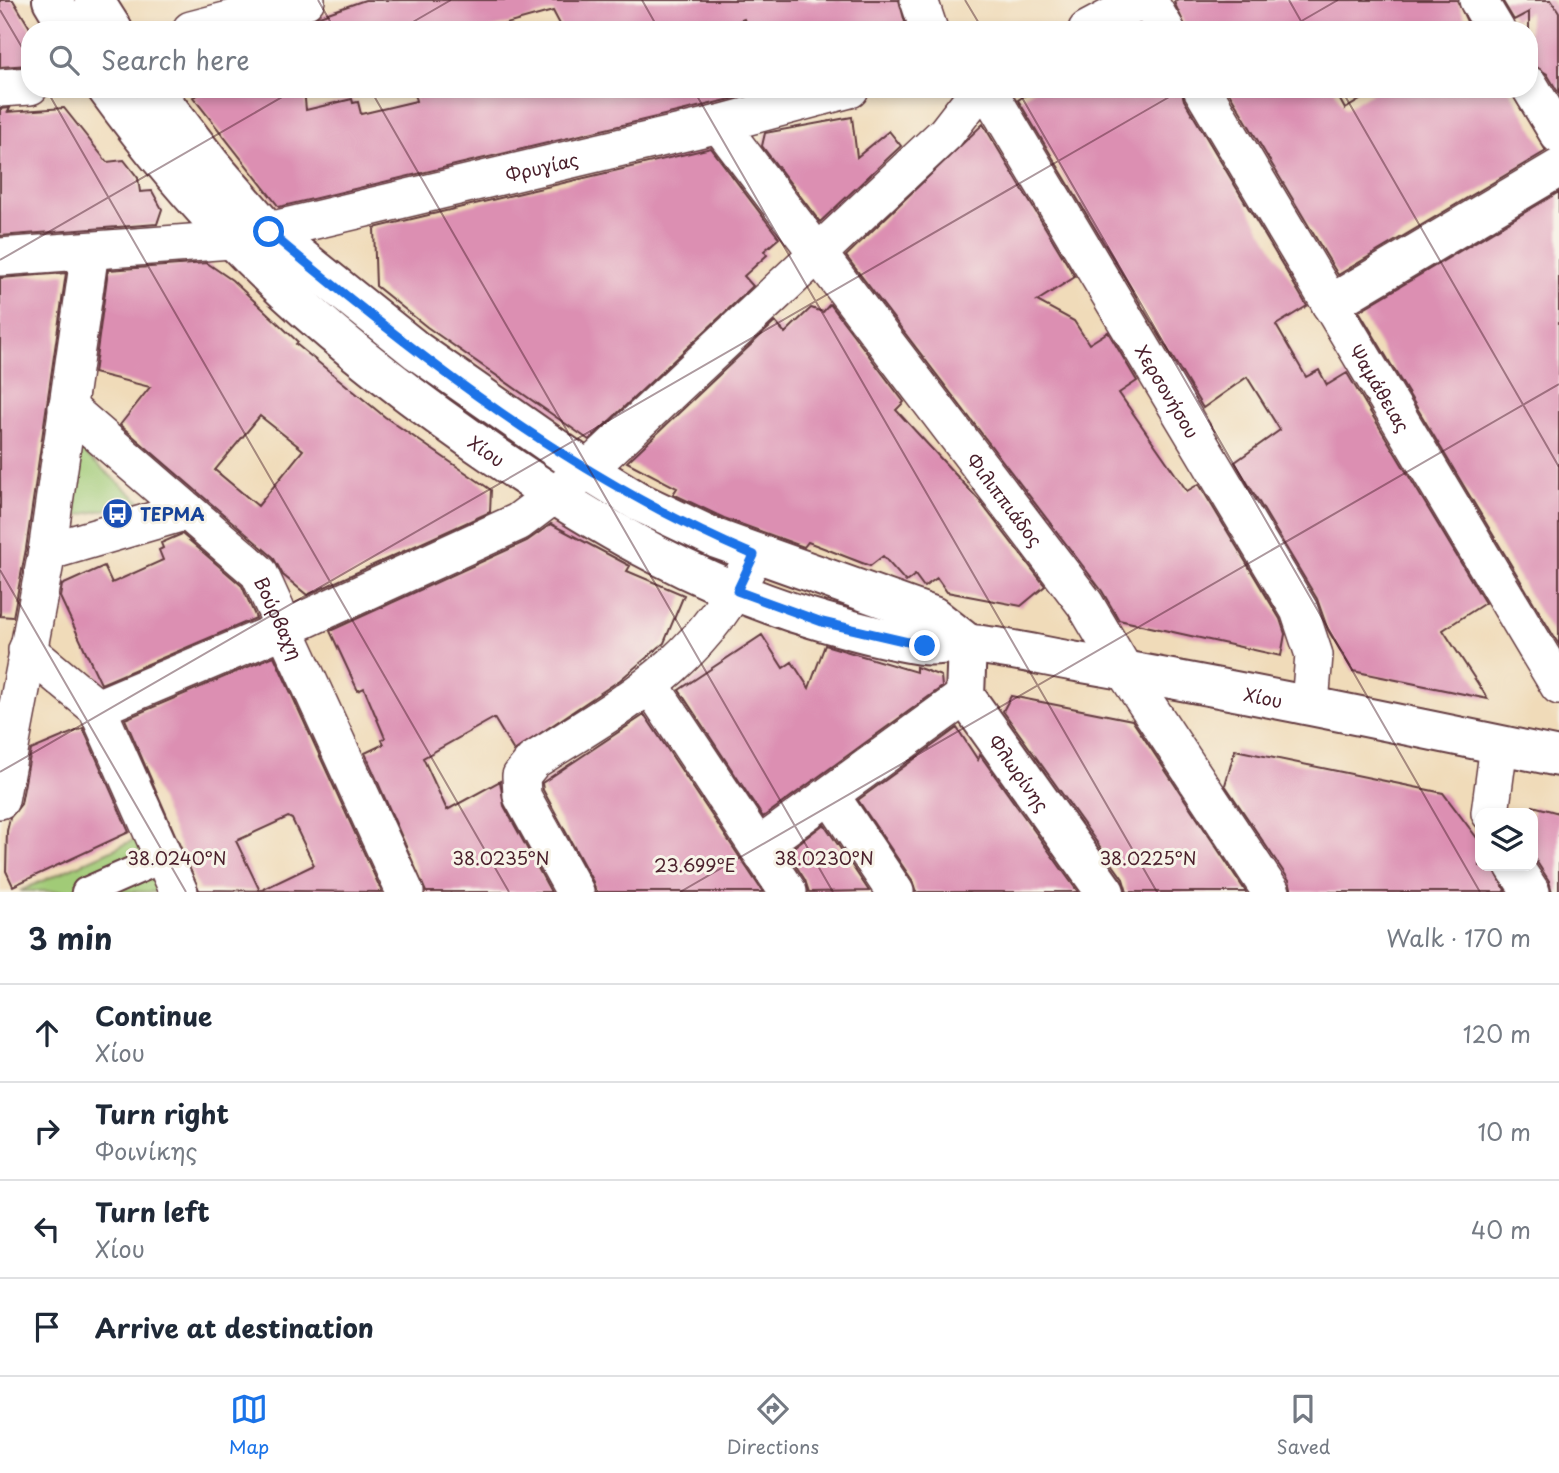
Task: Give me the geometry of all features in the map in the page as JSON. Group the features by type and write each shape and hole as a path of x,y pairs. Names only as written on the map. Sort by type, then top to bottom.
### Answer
{"street":[{"path":"52,0 65,21"},
{"path":"94,0 107,21"},
{"path":"226,21 306,0"},
{"path":"919,0 926,21"},
{"path":"1105,21 1146,0 1160,21"},
{"path":"1478,0 1491,21"},
{"path":"0,88 21,87"},
{"name":"Χίου","path":"114,98 184,190 231,240 345,346 554,497 654,555 781,609 865,633 925,646 967,643 1124,670 1310,704 1559,757"},
{"name":"Χίου","path":"160,98 212,166 269,232 418,351 587,471 676,521 754,555 933,616 967,643"},
{"name":"Φρυγίας","path":"0,257 231,240 719,124 816,98"},
{"path":"97,708 284,629 518,522 554,497 587,471 946,133 974,98"},
{"name":"Χερσονήσου","path":"992,98 1299,610 1314,655 1310,704"},
{"name":"Ψαμάθειας","path":"1207,98 1559,686"},
{"path":"1537,98 1559,135"},
{"name":"Φιλιππιάδος","path":"719,124 1085,604 1124,670 1271,892"},
{"path":"1330,304 1559,168"},
{"path":"0,800 14,650 47,552 90,251"},
{"name":"Βούρβαχη","path":"67,407 259,573 405,892"},
{"path":"47,552 187,511"},
{"path":"575,892 522,796 521,776 533,761 651,686 695,646 737,591 754,555"},
{"path":"758,847 965,696 967,643"},
{"path":"14,650 97,708 179,892"},
{"path":"651,686 788,892"},
{"name":"Φλωρίνης","path":"965,696 1105,892"},
{"path":"1491,808 1499,745"},
{"path":"830,795 895,892"},
{"path":"86,892 163,858"},
{"path":"1517,871 1531,892"}],"green space":[{"path":"79,449 141,502 70,517"},
{"path":"136,839 159,892 20,891"}],"building":[{"path":"0,0 13,0 26,21 21,21 21,66 0,67"},
{"path":"365,0 899,0 905,21 558,21 553,11 517,21 305,21"},
{"path":"1457,0 1467,21 1183,21 1174,2"},
{"path":"1502,0 1551,0 1559,12 1559,94 1547,74 1538,68 1538,21 1529,21 1529,12 1514,20"},
{"path":"194,98 305,98 306,110 352,99 353,103 358,102 361,114 416,101 415,98 735,98 279,207"},
{"path":"1183,98 1307,306 1276,325 1306,377 1319,370 1327,385 1347,373 1485,603 1443,630 1488,699 1353,671 1328,630 1317,599 1235,462 1280,430 1247,377 1203,408 1018,100"},
{"path":"1232,98 1339,98 1345,109 1363,98 1514,98 1546,151 1338,275"},
{"path":"10,108 8,112 64,108 107,162 124,160 138,178 140,192 152,191 162,209 157,224 0,236 0,109"},
{"path":"852,117 857,157 889,131 901,146 820,222 762,146 765,133"},
{"path":"983,124 1075,277 1037,301 1074,321 1089,344 1108,332 1137,381 1119,393 1187,491 1199,484 1280,619 1285,634 1281,656 1119,620 1102,591 846,256"},
{"path":"711,148 779,238 764,251 767,255 744,276 753,286 589,440 427,327 376,286 374,228"},
{"path":"1559,192 1559,645 1359,311"},
{"path":"207,263 232,280 298,342 296,344 385,417 491,490 490,512 307,595 283,575 273,557 120,425 150,387 94,373 108,270","holes":["260,416 303,450 258,506 215,470"]},
{"path":"66,273 26,549 13,617 0,616 0,278"},
{"path":"830,304 904,402 896,410 978,499 1045,586 1021,606 947,592 937,578 924,587 915,575 906,582 883,556 870,566 808,542 804,547 724,518 673,494 677,488 627,462 775,322 785,333 811,308 823,312"},
{"path":"551,524 630,566 627,571 684,595 664,643 620,680 514,751 494,718 423,758 447,810 500,781 504,806 551,892 426,892 365,753 384,744 382,740 385,738 364,688 358,691 330,631 527,541"},
{"path":"182,534 242,586 256,618 101,684 60,597 62,585 104,566 112,583 163,560 159,550 163,548 161,543"},
{"path":"762,635 783,668 792,662 809,688 825,645 916,672 916,667 941,676 942,687 763,817 679,690"},
{"path":"274,656 382,892 261,891 314,865 292,819 288,817 236,841 260,891 199,890 125,719"},
{"path":"1011,696 1132,720 1246,892 1127,892 1123,879 1003,711"},
{"path":"644,715 763,892 596,892 543,790 542,783"},
{"path":"83,728 129,832 13,886 6,871 7,831 10,818 21,804 31,750"},
{"path":"957,728 978,760 980,755 1078,892 916,892 912,880 858,800"},
{"path":"1235,750 1443,793 1475,835 1475,871 1496,871 1506,892 1292,892 1289,880 1225,785"},
{"path":"1533,806 1559,813 1559,892 1552,892 1549,881 1538,864 1538,808"},
{"path":"824,824 869,891 809,892 805,880 787,852"}],"place":[{"name":"ΤΕΡΜΑ","path":"117,513"}],"route":[{"path":"269,232 364,311 587,471 676,521 754,555 737,591 822,622 925,646"}]}
